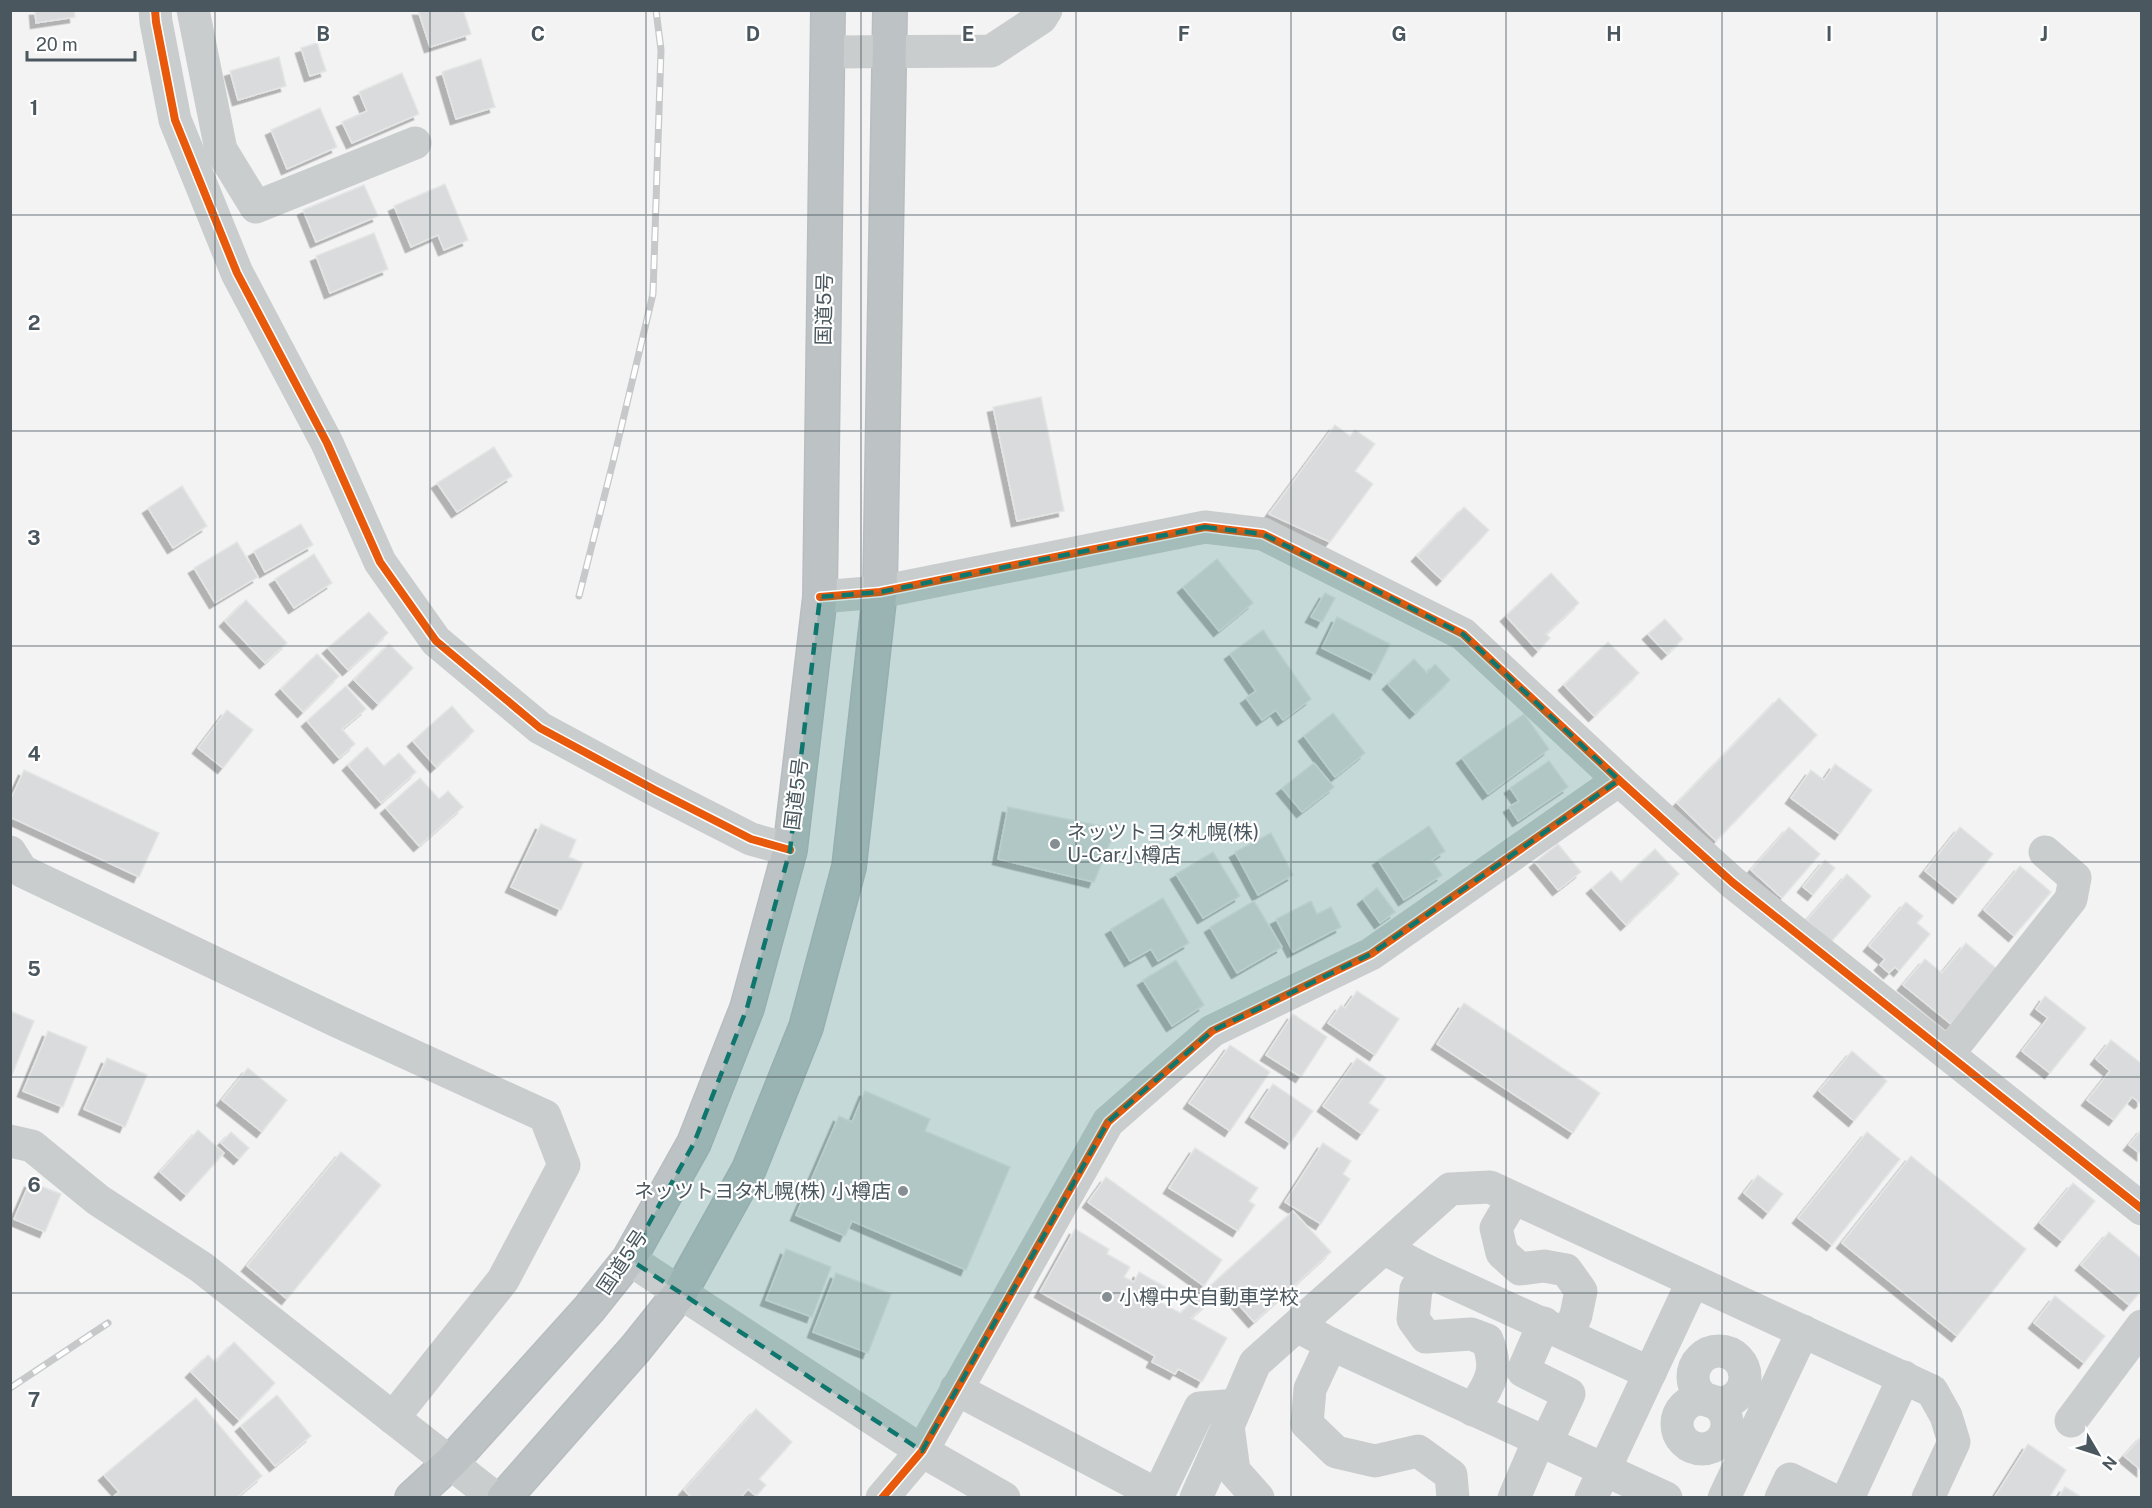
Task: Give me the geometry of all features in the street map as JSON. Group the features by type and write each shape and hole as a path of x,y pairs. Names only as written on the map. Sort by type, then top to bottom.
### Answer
{"highway":[{"name":"国道5号","path":"412,1497 451,1462 589,1308 629,1259 694,1143 747,1008 790,850 820,597 828,10"},
{"path":"504,1497 636,1348 680,1293 749,1169 806,1027 849,867 880,592 890,10"}],"street":[{"path":"155,10 175,120 237,273 327,443 380,562 436,641 540,728 751,839 790,850"},
{"path":"193,10 221,150 256,207 415,143"},
{"path":"828,51 991,51 1042,13"},
{"path":"820,597 880,592 1205,527 1263,534 1463,634 1732,882 2142,1209"},
{"path":"882,1497 922,1451 1108,1122 1212,1031 1371,954 1619,780"},
{"path":"10,852 22,871 337,1022 545,1116 564,1165 502,1280 393,1418"},
{"path":"1948,1054 2071,899 2075,878 2045,852"},
{"path":"10,1141 33,1146 98,1200 201,1267 495,1497"},
{"path":"1196,1497 1255,1363 1450,1190 1490,1187 1932,1391 1946,1416 1954,1442 1928,1497"},
{"path":"1514,1199 1497,1228 1502,1253 1520,1269 1544,1266 1566,1270 1581,1291 1576,1315 1556,1329 1523,1371 1569,1395 1514,1497"},
{"path":"1385,1249 1426,1271 1556,1329 1646,1383 1696,1405 1702,1396 1697,1390 1694,1374 1696,1366 1708,1354 1724,1351 1732,1354 1752,1307"},
{"path":"629,1259 922,1451 1004,1497"},
{"path":"1426,1271 1416,1289 1413,1319 1426,1337 1471,1334 1487,1340 1494,1356 1492,1378 1473,1410"},
{"path":"1598,1484 1693,1281"},
{"path":"1297,1326 1543,1442 1598,1484 1666,1497"},
{"path":"2071,1421 2142,1326"},
{"path":"1724,1497 1803,1331"},
{"path":"1331,1344 1310,1389 1307,1424 1335,1452 1375,1461 1418,1451 1452,1475 1453,1497"},
{"path":"1848,1497 1904,1377"},
{"path":"956,1389 1159,1496 1200,1408 1233,1415"},
{"path":"1233,1415 1234,1471 1258,1497"},
{"path":"1781,1497 1790,1479 1828,1497"}],"highlighted area":[{"path":"1205,527 1263,534 1463,634 1619,780 1371,954 1212,1031 1108,1122 922,1451 629,1259 694,1143 747,1008 790,850 820,597 880,592"}],"building":[{"path":"35,10 74,10 75,17 36,23"},
{"path":"418,10 463,10 471,34 430,47"},
{"path":"317,43 326,71 310,76 301,48"},
{"path":"279,57 286,86 238,100 230,71"},
{"path":"481,59 495,107 456,119 442,72"},
{"path":"402,73 419,114 352,143 342,122 367,111 359,92"},
{"path":"320,108 337,147 287,169 271,130"},
{"path":"445,184 468,240 444,250 438,235 411,247 394,206"},
{"path":"364,185 378,216 316,242 303,210"},
{"path":"374,233 388,269 330,293 316,256"},
{"path":"1041,397 1064,511 1017,521 993,407"},
{"path":"1335,425 1350,436 1355,430 1375,444 1355,471 1373,484 1330,542 1269,514"},
{"path":"494,447 512,476 457,512 437,483"},
{"path":"182,486 207,526 173,548 148,508"},
{"path":"1464,507 1489,530 1442,580 1417,556"},
{"path":"301,524 313,545 265,572 254,551"},
{"path":"237,542 258,577 215,603 194,568"},
{"path":"314,554 332,583 294,608 275,579"},
{"path":"1217,559 1253,603 1219,631 1183,587"},
{"path":"1551,573 1579,603 1546,634 1550,638 1538,651 1506,616"},
{"path":"1325,593 1335,598 1322,622 1311,617"},
{"path":"246,600 287,643 265,663 225,621"},
{"path":"369,612 388,633 348,670 328,648"},
{"path":"1337,617 1390,644 1375,674 1322,648"},
{"path":"1665,619 1683,639 1667,654 1648,634"},
{"path":"1263,630 1311,699 1283,720 1276,710 1262,720 1246,698 1256,691 1230,654"},
{"path":"1608,642 1639,673 1594,716 1564,685"},
{"path":"389,644 413,668 378,704 354,680"},
{"path":"317,654 339,676 303,712 281,689"},
{"path":"1414,659 1427,673 1435,664 1450,680 1415,713 1388,684"},
{"path":"346,686 366,709 342,729 355,744 339,758 307,721"},
{"path":"1779,698 1817,735 1716,841 1677,803"},
{"path":"452,706 474,731 436,767 413,741"},
{"path":"227,710 253,730 223,768 198,748"},
{"path":"1333,713 1365,753 1335,777 1304,736"},
{"path":"1524,714 1549,749 1488,794 1462,758"},
{"path":"367,747 384,766 399,753 416,772 381,803 348,765"},
{"path":"1549,761 1568,787 1518,821 1509,807 1519,801 1510,788"},
{"path":"1314,763 1334,787 1302,812 1282,788"},
{"path":"1835,764 1872,790 1840,834 1791,798 1811,770 1824,780"},
{"path":"24,770 159,833 139,877 10,817 10,801"},
{"path":"420,778 439,799 448,791 463,807 419,846 386,808"},
{"name":"ネッツトヨタ札幌(株) U-Car小樽店","path":"1008,807 1116,829 1094,882 998,859"},
{"path":"541,824 576,840 569,857 583,863 561,910 511,887"},
{"path":"1429,826 1445,851 1432,860 1442,875 1404,900 1378,860"},
{"path":"1789,827 1820,854 1782,898 1751,870"},
{"path":"1960,827 1993,854 1958,898 1925,871"},
{"path":"1271,833 1293,875 1258,895 1235,852"},
{"path":"1558,844 1581,872 1558,890 1535,862"},
{"path":"1655,849 1679,874 1626,925 1592,888 1611,871 1621,882"},
{"path":"1213,852 1240,896 1203,918 1176,874"},
{"path":"1825,860 1835,868 1813,895 1803,887"},
{"path":"2020,866 2051,892 2014,936 1984,910"},
{"path":"1847,874 1871,896 1831,942 1807,920"},
{"path":"1377,888 1395,912 1380,923 1363,899"},
{"path":"1163,898 1189,943 1158,961 1151,949 1130,961 1111,929"},
{"path":"1254,901 1282,947 1237,973 1210,927"},
{"path":"1311,901 1317,914 1331,907 1341,927 1293,952 1276,919"},
{"path":"1906,902 1923,916 1917,923 1930,934 1899,971 1895,967 1889,973 1880,965 1885,959 1869,946"},
{"path":"1966,943 1997,969 1951,1024 1903,985 1925,959 1942,973"},
{"path":"1176,960 1204,1005 1172,1026 1143,980"},
{"path":"1357,991 1399,1019 1375,1055 1328,1023 1341,1005 1345,1008"},
{"path":"2045,996 2086,1028 2050,1073 2022,1051 2048,1018 2036,1009"},
{"path":"1464,1003 1600,1093 1573,1133 1437,1044"},
{"path":"10,1011 34,1021 12,1075 10,1074"},
{"path":"1293,1014 1327,1037 1301,1077 1266,1055"},
{"path":"48,1031 87,1047 63,1107 23,1091"},
{"path":"2111,1040 2142,1064 2142,1101 2140,1103 2132,1097 2114,1120 2087,1100 2110,1071 2096,1059"},
{"path":"1230,1045 1270,1072 1230,1131 1189,1103"},
{"path":"1852,1051 1887,1081 1854,1121 1819,1091"},
{"path":"107,1058 147,1075 125,1127 84,1109"},
{"path":"1357,1058 1386,1078 1369,1103 1379,1110 1362,1134 1323,1106"},
{"path":"248,1068 287,1100 262,1132 222,1100"},
{"path":"1273,1084 1313,1111 1290,1143 1251,1117"},
{"name":"ネッツトヨタ札幌(株) 小樽店","path":"865,1091 930,1119 925,1131 1010,1167 966,1270 852,1221 845,1236 796,1215 839,1116 852,1122"},
{"path":"2142,1129 2142,1155 2129,1145"},
{"path":"198,1130 224,1153 186,1195 160,1172"},
{"path":"231,1132 249,1148 239,1159 221,1143"},
{"path":"1867,1132 1900,1159 1832,1245 1798,1218"},
{"path":"1323,1143 1351,1161 1343,1174 1350,1179 1321,1224 1285,1202"},
{"path":"1195,1148 1258,1188 1249,1201 1255,1205 1238,1231 1169,1188"},
{"path":"341,1152 381,1185 287,1299 247,1266"},
{"path":"1911,1156 2026,1249 1957,1336 1842,1243"},
{"path":"1758,1175 1783,1194 1768,1213 1744,1193"},
{"path":"1106,1177 1222,1260 1204,1286 1088,1202"},
{"path":"30,1182 61,1194 45,1232 14,1219"},
{"path":"2073,1183 2095,1201 2062,1241 2040,1223"},
{"name":"小樽中央自動車学校","path":"1293,1211 1331,1252 1254,1322 1224,1288 1191,1318 1227,1338 1202,1382 1178,1369 1175,1374 1152,1362 1155,1356 1040,1292 1075,1229 1109,1249 1107,1254 1130,1267 1124,1277 1134,1282 1139,1272 1169,1289 1162,1303 1180,1313"},
{"path":"2109,1232 2142,1259 2142,1290 2129,1305 2081,1265"},
{"path":"786,1249 831,1267 812,1317 766,1300"},
{"path":"836,1273 891,1294 868,1353 813,1332"},
{"path":"2055,1296 2105,1336 2084,1363 2034,1323"},
{"path":"234,1342 275,1383 239,1420 191,1372 208,1355 215,1362"},
{"path":"277,1395 311,1436 275,1466 241,1426"},
{"path":"196,1398 262,1476 236,1498 112,1498 119,1492 104,1475"},
{"path":"756,1409 792,1442 759,1479 766,1485 756,1496 748,1489 740,1498 692,1498 684,1490"},
{"path":"2142,1436 2142,1471 2124,1456"},
{"path":"2028,1444 2066,1470 2049,1498 1994,1498"},
{"path":"2065,1487 2083,1498 2058,1498"}],"railway":[{"path":"579,596 653,294 661,50 656,10"},
{"path":"10,1388 108,1323"}],"cycle path":[{"path":"155,10 175,120 237,273 327,443 380,562 436,641 540,728 751,839 790,850"},
{"path":"820,597 880,592 1205,527 1263,534 1463,634 1732,882 2142,1209"},
{"path":"882,1498 922,1451 1108,1122 1212,1031 1371,954 1619,780"}],"place":[{"name":"ネッツトヨタ札幌(株) U-Car小樽店","path":"1055,844"},
{"name":"ネッツトヨタ札幌(株) 小樽店","path":"903,1191"},
{"name":"小樽中央自動車学校","path":"1107,1297"}]}
